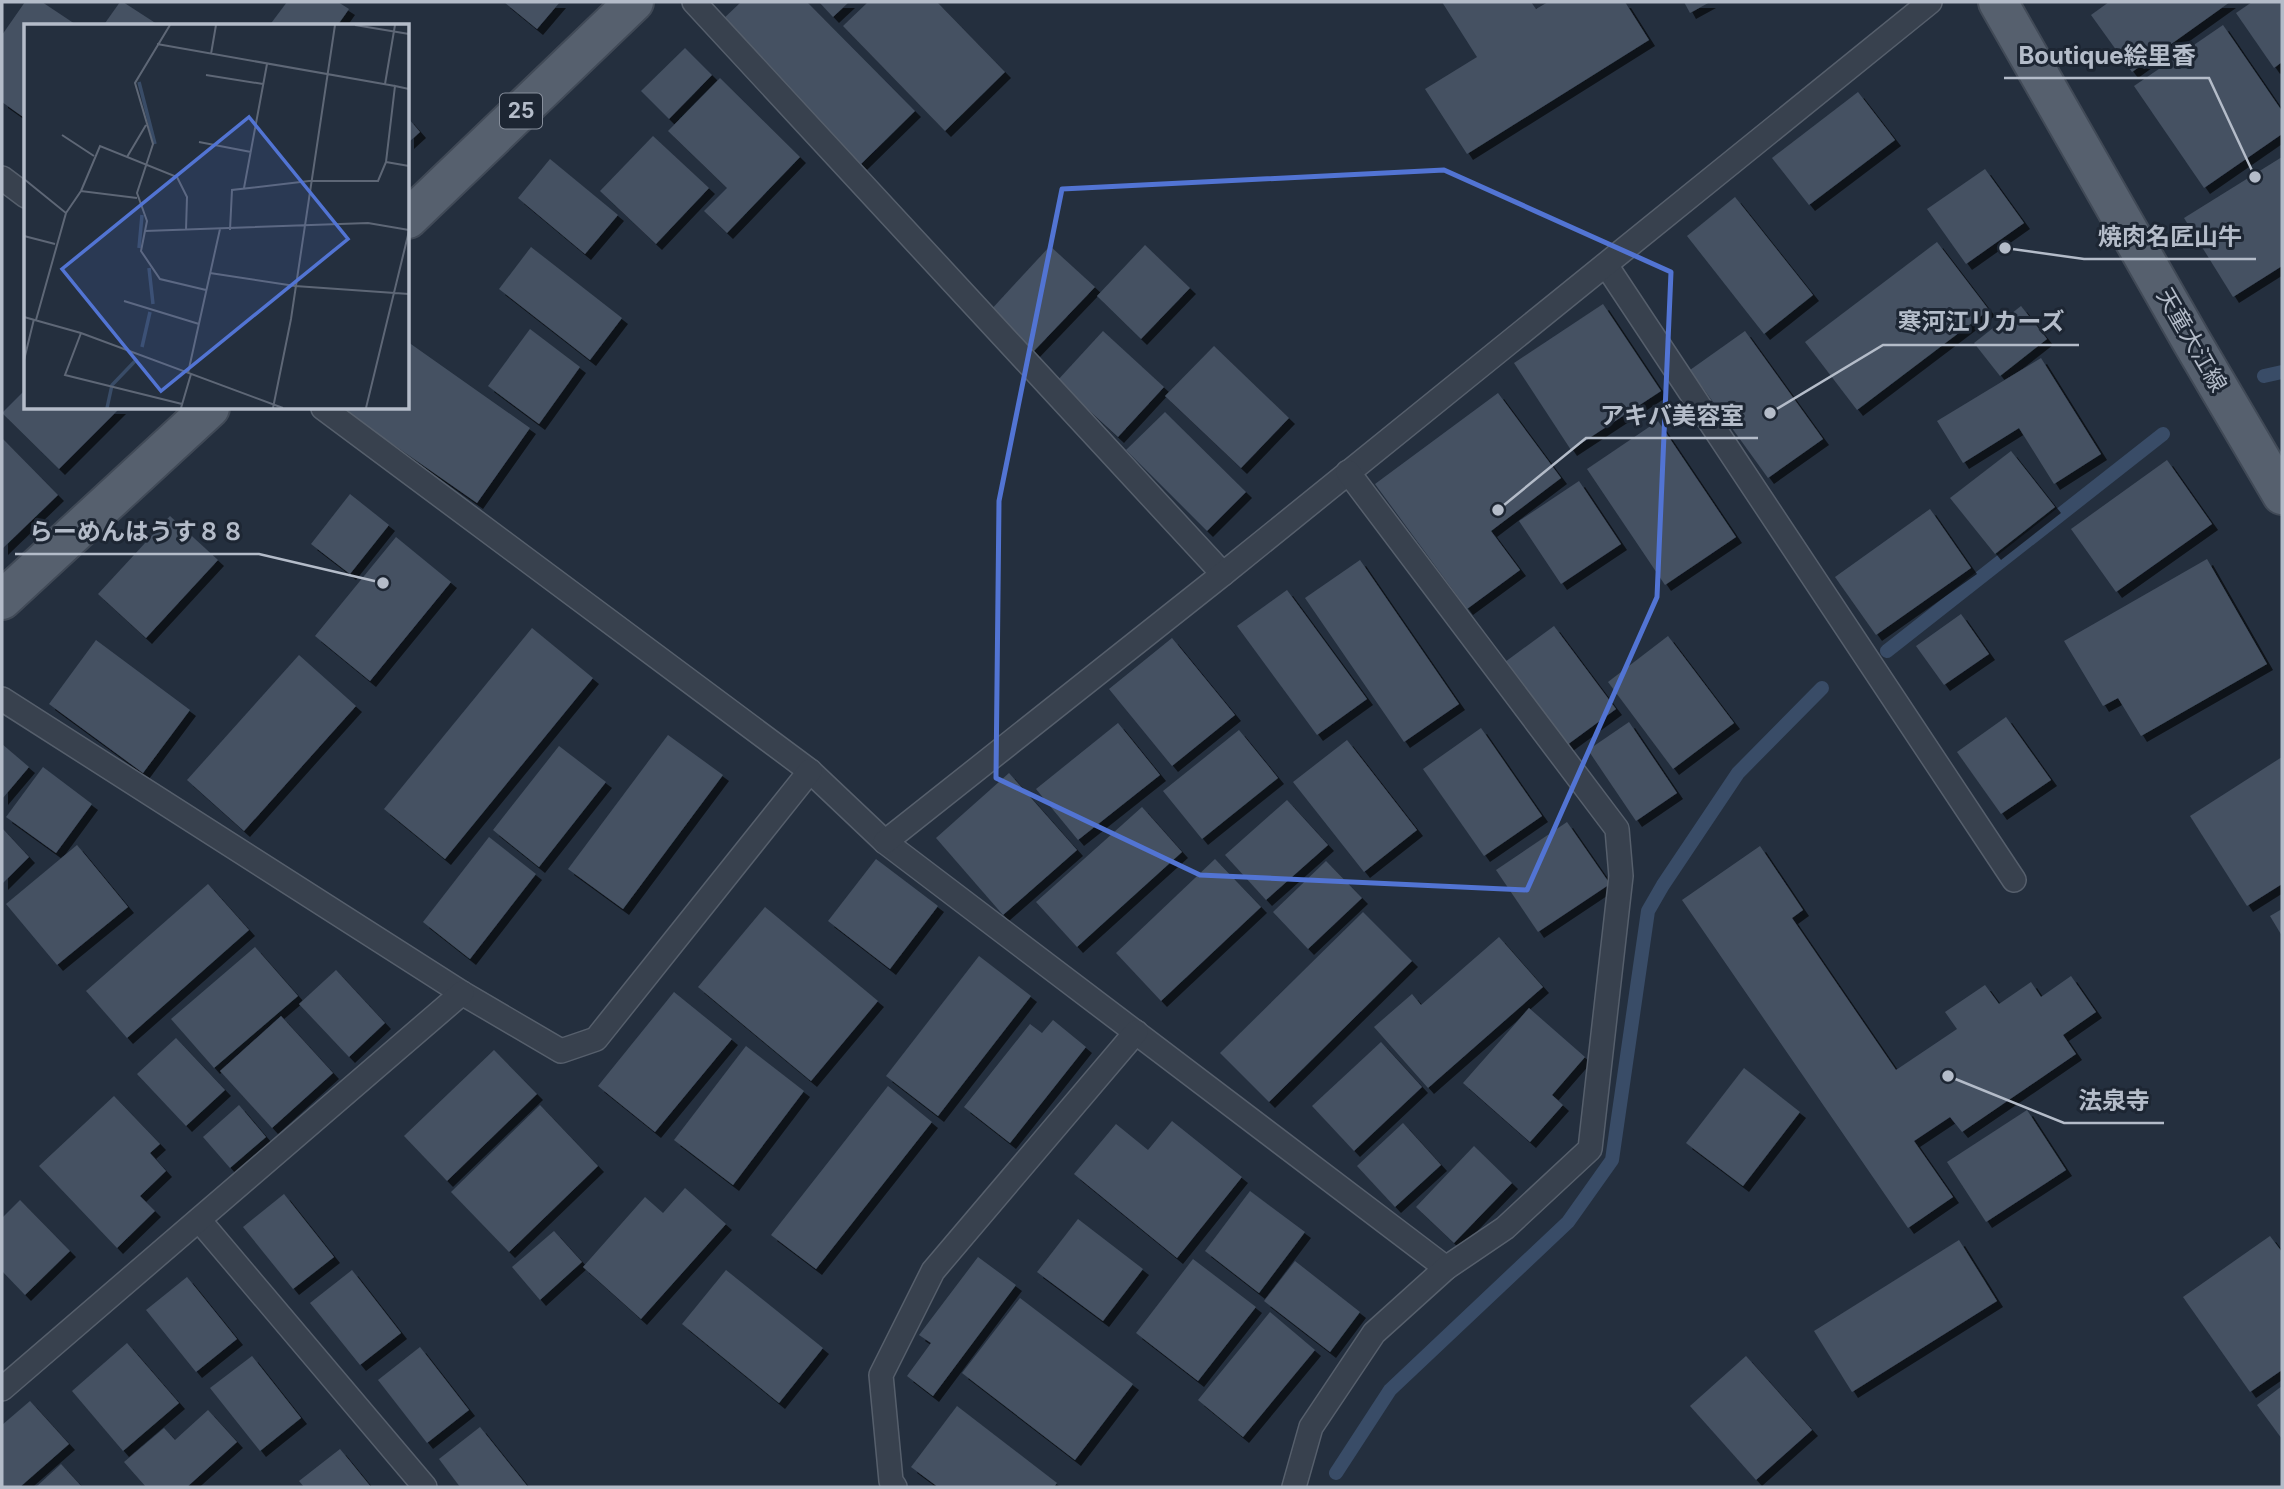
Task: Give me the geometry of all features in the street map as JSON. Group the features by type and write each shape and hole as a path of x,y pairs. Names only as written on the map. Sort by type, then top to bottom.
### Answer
{"main road":[{"name":"25","path":"410,217 634,2"},
{"name":"天童大江線","path":"1998,2 2282,495"},
{"path":"2,600 208,410"}],"lane":[{"path":"694,2 1223,574"},
{"path":"885,842 1223,574 1930,2"},
{"path":"2,178 24,194"},
{"path":"1606,265 2014,880"},
{"path":"326,410 810,771 885,842 1446,1268"},
{"path":"1294,1487 1311,1427 1374,1333 1446,1268 1505,1228 1590,1149 1621,876 1616,829 1348,472"},
{"path":"2,699 461,993 561,1051 596,1039 810,771"},
{"path":"2,1389 461,993"},
{"path":"895,1487 891,1481 881,1375 933,1270 1136,1032"},
{"path":"199,1220 425,1487"}],"highlighted area":[{"path":"1444,170 1671,272 1657,597 1527,890 1200,875 996,778 999,501 1062,189"}],"building":[{"path":"25,2 42,2 75,24 24,24 24,118 2,102 2,35"},
{"path":"120,2 123,2 157,24 104,24"},
{"path":"287,2 338,2 349,9 338,24 270,24"},
{"path":"504,2 560,2 537,29"},
{"path":"741,2 807,2 915,111 861,164 720,22"},
{"path":"819,2 849,2 833,17"},
{"path":"868,2 937,2 1005,72 945,131 843,26"},
{"path":"1442,2 1531,2 1536,9 1548,2 1625,2 1649,40 1467,154 1425,89 1477,57"},
{"path":"1684,2 1710,2 1690,13"},
{"path":"2109,2 2230,2 2132,72 2091,15"},
{"path":"2252,2 2282,2 2282,62 2274,68 2236,13"},
{"path":"2223,25 2282,111 2282,134 2204,188 2134,86"},
{"path":"685,48 712,75 669,119 641,91"},
{"path":"720,78 800,157 727,233 704,211 727,188 668,131"},
{"path":"1858,92 1895,140 1809,205 1772,158"},
{"path":"410,120 420,132 410,141"},
{"path":"653,136 709,188 656,244 600,191"},
{"path":"2282,157 2282,266 2233,297 2184,218"},
{"path":"550,159 618,215 585,254 518,198"},
{"path":"1985,169 2024,223 1966,264 1927,209"},
{"path":"1735,197 1813,295 1764,334 1687,236"},
{"path":"1937,242 1989,310 1857,410 1805,342"},
{"path":"1145,245 1190,288 1141,339 1097,296"},
{"path":"1050,246 1095,287 1032,353 989,312"},
{"path":"531,247 622,318 590,360 499,289"},
{"path":"1603,304 1661,391 1571,450 1514,363"},
{"path":"2021,306 2047,339 2000,376 1974,343"},
{"path":"530,329 580,367 539,424 488,386"},
{"path":"1103,331 1164,387 1118,437 1057,381"},
{"path":"1745,331 1823,439 1768,478 1690,370"},
{"path":"410,343 530,428 477,503 344,410 410,410"},
{"path":"1214,346 1289,418 1241,468 1165,396"},
{"path":"2041,358 2101,454 2054,484 2019,428 1963,463 1937,421"},
{"path":"24,391 24,410 118,410 59,469 2,413"},
{"path":"1498,393 1561,478 1491,531 1520,570 1467,609 1375,484"},
{"path":"1165,412 1246,492 1207,531 1126,450"},
{"path":"1658,421 1736,537 1665,585 1587,469"},
{"path":"2,438 58,495 2,549"},
{"path":"2011,451 2055,507 1995,554 1950,498"},
{"path":"2167,460 2212,524 2116,592 2071,529"},
{"path":"1579,481 1621,544 1561,584 1519,521"},
{"path":"350,494 389,525 350,574 311,544"},
{"path":"1930,509 1971,568 1876,635 1835,577"},
{"path":"170,516 218,560 146,638 98,594"},
{"path":"396,537 451,582 370,681 315,636"},
{"path":"2207,559 2267,664 2141,736 2118,698 2103,706 2064,641"},
{"path":"1360,560 1459,704 1404,742 1305,598"},
{"path":"1287,590 1367,699 1317,735 1237,626"},
{"path":"1961,614 1989,654 1944,685 1916,646"},
{"path":"1554,626 1616,709 1567,745 1505,662"},
{"path":"532,628 593,678 445,859 384,809"},
{"path":"1668,636 1734,723 1673,769 1608,682"},
{"path":"1172,638 1235,715 1172,766 1109,689"},
{"path":"96,640 190,710 143,773 49,704"},
{"path":"299,655 356,706 244,831 187,780"},
{"path":"2006,717 2051,780 2001,814 1957,752"},
{"path":"1629,722 1677,793 1636,821 1588,750"},
{"path":"1118,723 1160,775 1078,840 1036,789"},
{"path":"1481,728 1542,816 1484,856 1423,769"},
{"path":"1239,730 1278,778 1202,839 1163,791"},
{"path":"668,735 723,775 623,909 568,869"},
{"path":"1347,740 1417,830 1364,872 1293,782"},
{"path":"2,744 29,767 2,799"},
{"path":"559,746 606,782 539,867 493,830"},
{"path":"2282,757 2282,884 2247,906 2190,816"},
{"path":"43,767 92,804 56,853 6,817"},
{"path":"1009,773 1077,850 1003,915 936,838"},
{"path":"1287,800 1328,845 1266,900 1225,855"},
{"path":"1142,807 1182,852 1077,947 1036,902"},
{"path":"1567,822 1610,884 1538,932 1496,870"},
{"path":"2,828 29,857 2,884"},
{"path":"489,837 536,874 470,959 423,922"},
{"path":"77,845 128,907 57,965 6,904"},
{"path":"1760,846 1803,910 1792,918 1896,1070 1957,1029 1945,1012 1985,985 1999,1004 2031,982 2041,997 2071,976 2096,1012 2063,1035 2076,1054 1962,1132 1950,1117 1914,1141 1953,1197 1908,1228 1682,900"},
{"path":"876,859 938,906 890,969 828,921"},
{"path":"1215,859 1261,907 1161,1001 1116,953"},
{"path":"1326,861 1362,898 1308,949 1273,912"},
{"path":"208,884 249,930 127,1038 86,991"},
{"path":"765,907 878,1001 811,1081 698,987"},
{"path":"2282,909 2282,936 2270,916"},
{"path":"1363,912 1412,961 1269,1102 1220,1053"},
{"path":"1499,937 1543,987 1428,1088 1374,1027 1412,994 1421,1005"},
{"path":"255,947 298,996 214,1068 171,1019"},
{"path":"979,956 1031,996 938,1116 886,1076"},
{"path":"336,970 385,1023 349,1057 299,1004"},
{"path":"674,992 732,1039 655,1132 598,1086"},
{"path":"1529,1008 1585,1057 1552,1095 1563,1105 1530,1142 1463,1083"},
{"path":"281,1016 333,1073 272,1128 220,1071"},
{"path":"1053,1020 1086,1047 1010,1143 964,1107 1030,1024 1042,1033"},
{"path":"176,1038 225,1090 186,1126 137,1074"},
{"path":"1381,1042 1422,1087 1354,1151 1312,1106"},
{"path":"746,1046 804,1091 733,1185 674,1140"},
{"path":"494,1050 537,1094 447,1181 404,1136"},
{"path":"1744,1068 1800,1112 1743,1186 1686,1143"},
{"path":"888,1086 932,1122 816,1269 771,1235"},
{"path":"114,1096 160,1144 150,1153 166,1171 140,1196 155,1211 117,1248 39,1166"},
{"path":"239,1105 266,1137 230,1168 203,1137"},
{"path":"540,1105 598,1166 509,1252 451,1192"},
{"path":"2027,1110 2066,1170 1986,1222 1947,1162"},
{"path":"1172,1121 1242,1177 1177,1258 1074,1174 1116,1124 1148,1150"},
{"path":"1403,1123 1441,1165 1395,1207 1357,1166"},
{"path":"1474,1146 1512,1183 1454,1243 1416,1207"},
{"path":"685,1188 726,1224 641,1319 583,1267 645,1197 663,1213"},
{"path":"1250,1191 1305,1232 1259,1293 1205,1251"},
{"path":"284,1194 334,1257 293,1289 243,1227"},
{"path":"20,1200 70,1251 25,1295 2,1271 2,1218"},
{"path":"1078,1219 1143,1269 1103,1321 1037,1272"},
{"path":"554,1231 582,1262 540,1300 512,1267"},
{"path":"2270,1236 2282,1252 2282,1370 2250,1392 2183,1297"},
{"path":"1959,1240 1997,1301 1852,1392 1814,1331"},
{"path":"978,1257 1016,1285 933,1396 907,1376 931,1343 919,1335"},
{"path":"1193,1259 1256,1307 1198,1381 1136,1333"},
{"path":"1295,1261 1360,1312 1330,1352 1264,1301"},
{"path":"352,1270 401,1333 360,1365 310,1303"},
{"path":"726,1270 823,1348 779,1403 682,1324"},
{"path":"187,1277 237,1339 196,1372 146,1310"},
{"path":"1020,1298 1133,1384 1075,1460 962,1373"},
{"path":"1270,1312 1315,1350 1243,1437 1198,1400"},
{"path":"127,1343 179,1403 123,1451 72,1391"},
{"path":"420,1347 469,1410 427,1443 378,1380"},
{"path":"252,1356 301,1418 260,1451 210,1388"},
{"path":"1746,1356 1812,1430 1756,1480 1690,1406"},
{"path":"2282,1386 2282,1439 2257,1405"},
{"path":"30,1401 69,1444 20,1487 2,1487 2,1425"},
{"path":"957,1406 1057,1483 1054,1487 938,1487 911,1467"},
{"path":"208,1410 237,1442 187,1487 146,1487 124,1462 164,1428 175,1440"},
{"path":"480,1427 528,1487 460,1487 439,1459"},
{"path":"340,1449 371,1487 304,1487 299,1481"},
{"path":"61,1464 82,1487 36,1487"}],"waterway":[{"path":"2264,376 2282,372"},
{"path":"1887,651 2163,434"},
{"path":"1336,1473 1390,1390 1568,1222 1612,1160 1648,911 1738,773 1822,688"}],"place":[{"name":"Boutique絵里香","path":"2255,177"},
{"name":"焼肉名匠山牛","path":"2005,248"},
{"name":"寒河江リカーズ","path":"1770,413"},
{"name":"アキバ美容室","path":"1498,510"},
{"name":"らーめんはうす８８","path":"383,583"},
{"name":"法泉寺","path":"1948,1076"}]}
